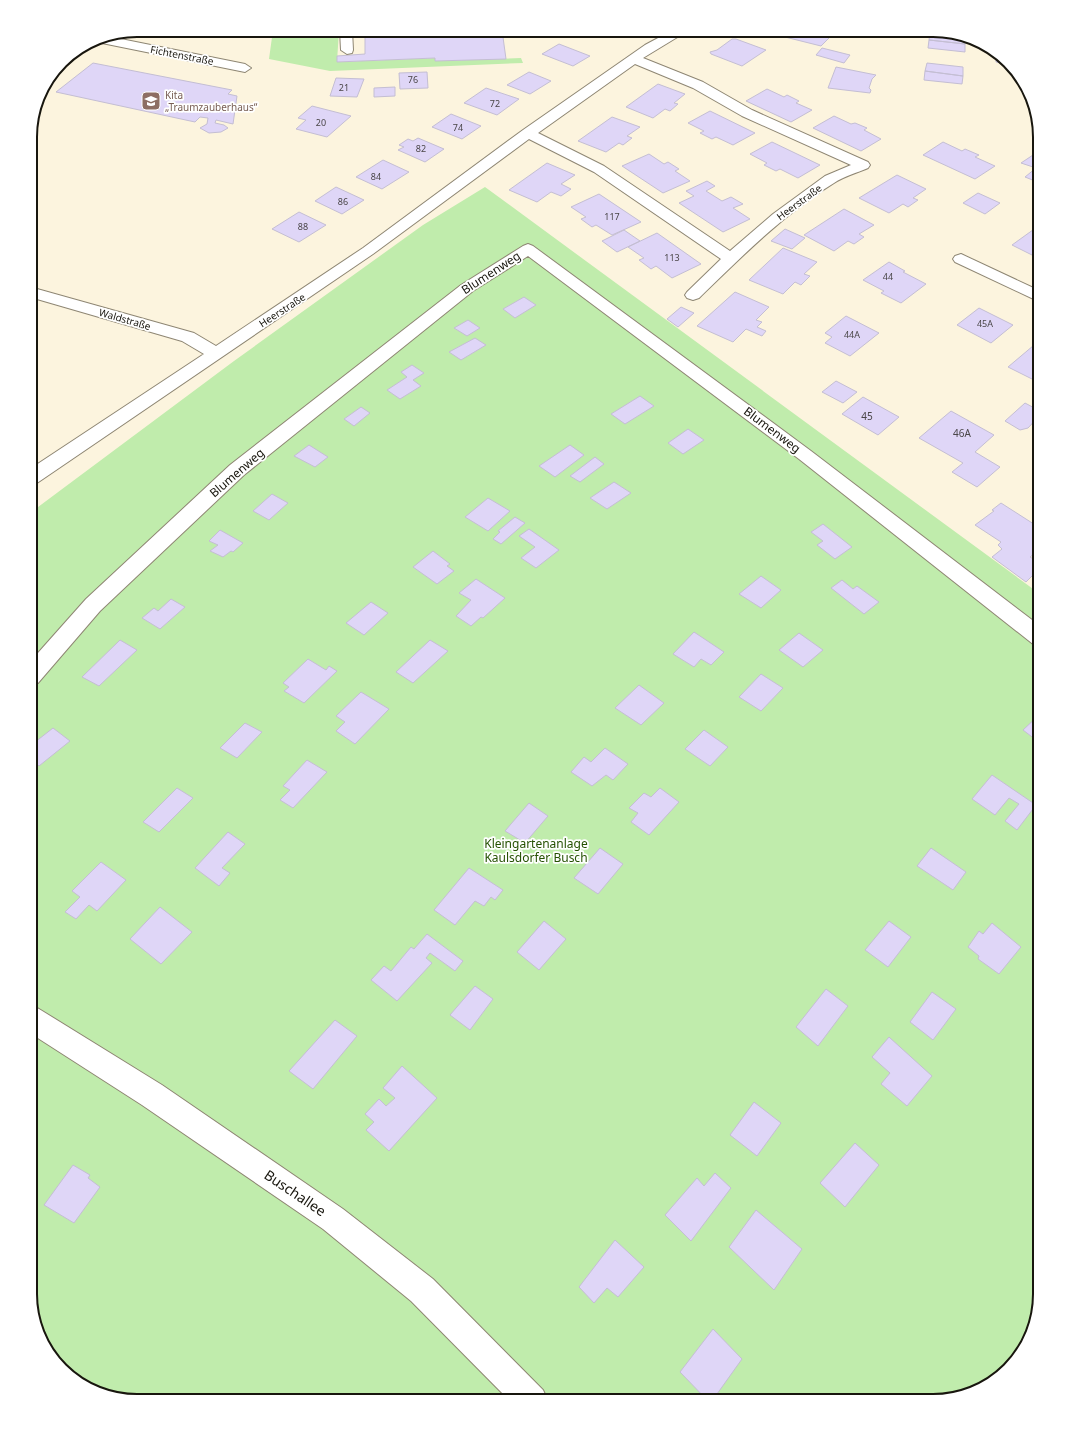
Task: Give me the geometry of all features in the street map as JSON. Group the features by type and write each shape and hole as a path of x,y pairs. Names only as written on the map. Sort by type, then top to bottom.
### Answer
{"street":[{"path":"346,37 347,50"},
{"name":"Heerstraße","path":"37,473 368,251 528,133 649,48 670,37"},
{"name":"Fichtenstraße","path":"110,41 245,68"},
{"name":"Heerstraße","path":"634,59 698,85 747,113 863,165 830,179 778,217 731,258"},
{"path":"528,133 599,169 731,258 693,295"},
{"name":"Blumenweg","path":"37,669 93,605 237,470 467,288 528,249 798,450 1033,633"},
{"path":"961,259 1033,293"},
{"name":"Waldstraße","path":"37,294 188,337 216,354"},
{"name":"Buschallee","path":"37,1022 152,1095 333,1219 422,1290 525,1394"}],"green space":[{"path":"272,37 339,37 337,62 435,58 435,61 521,58 523,63 330,71 269,59"},
{"name":"Kleingartenanlage Kaulsdorfer Busch","path":"485,187 1033,589 1033,1294 1030,1320 1023,1338 1016,1350 999,1369 977,1384 953,1392 933,1394 137,1394 111,1391 87,1381 62,1360 47,1338 42,1326 37,1301 37,508 234,361 423,225"}],"building":[{"path":"365,37 503,37 506,59 435,61 435,58 337,62 337,56 365,54"},
{"path":"785,37 830,37 821,46"},
{"path":"929,37 940,37 965,42 965,44 929,40"},
{"path":"732,39 736,39 766,50 742,66 711,54 710,52 717,50"},
{"path":"929,40 965,44 965,52 928,48"},
{"path":"559,44 590,56 573,66 542,54"},
{"path":"822,48 850,55 844,63 816,55"},
{"path":"93,63 232,90 228,94 237,96 233,124 216,120 215,123 224,125 228,128 221,132 209,133 200,128 207,124 208,118 200,117 195,122 56,92"},
{"path":"927,63 963,67 963,76 925,71"},
{"path":"836,67 876,75 872,79 869,88 871,90 870,93 828,88"},
{"path":"925,71 963,76 962,84 924,80"},
{"path":"427,72 428,88 400,89 399,73"},
{"path":"529,72 551,81 530,94 507,85"},
{"path":"336,78 364,79 357,97 330,96"},
{"path":"658,84 685,94 674,103 678,104 670,111 665,109 653,118 626,107"},
{"path":"395,87 395,96 374,97 374,88"},
{"path":"486,88 519,99 497,115 464,103"},
{"path":"767,89 784,97 787,95 799,101 796,103 812,110 791,122 746,101"},
{"path":"312,106 351,116 327,137 296,129 306,120 298,118"},
{"path":"710,111 755,133 733,145 716,137 712,139 700,133 704,131 688,123"},
{"path":"451,114 481,126 462,139 432,127"},
{"path":"834,116 851,124 855,123 867,128 864,130 881,139 861,151 813,128"},
{"path":"612,117 640,127 627,136 632,138 623,145 619,143 606,152 578,141"},
{"path":"418,138 444,149 425,162 398,150 404,147 399,145 408,139 413,141"},
{"path":"772,142 820,165 798,178 780,169 776,171 764,165 767,163 750,154"},
{"path":"943,142 962,151 965,149 979,155 975,157 995,166 975,179 923,155"},
{"path":"649,154 664,164 668,162 679,169 675,171 690,181 663,193 622,166"},
{"path":"1033,155 1033,167 1021,163"},
{"path":"383,160 409,172 382,189 356,177"},
{"path":"547,163 575,175 561,184 571,189 561,196 551,192 537,202 509,190"},
{"path":"1033,170 1033,180 1025,177"},
{"path":"897,175 926,189 913,198 918,200 908,207 903,204 889,213 859,198"},
{"path":"707,181 715,186 706,191 722,201 731,197 743,204 733,208 750,219 723,232 679,203 694,196 686,191"},
{"path":"336,187 364,200 342,214 315,201"},
{"path":"978,193 1000,203 985,214 963,203"},
{"path":"599,194 641,222 612,235 596,225 592,227 581,219 586,217 571,207"},
{"path":"844,209 874,225 859,234 864,237 854,244 848,241 834,251 804,235"},
{"path":"299,212 326,225 299,242 272,229"},
{"path":"785,229 805,238 792,249 771,241"},
{"path":"624,230 640,241 617,252 602,241"},
{"path":"1033,230 1033,256 1012,245"},
{"path":"657,233 701,264 672,278 656,266 651,269 639,260 644,258 628,247"},
{"path":"783,248 817,262 804,274 810,276 801,285 795,282 783,294 749,280"},
{"path":"889,262 905,271 903,272 926,284 901,303 881,293 884,291 863,280"},
{"path":"735,292 769,307 756,320 762,322 757,327 766,331 762,336 746,329 733,342 697,326"},
{"path":"524,297 536,305 515,318 503,309"},
{"path":"681,307 694,313 678,327 667,319"},
{"path":"979,308 1013,325 991,343 957,325"},
{"path":"846,316 879,333 850,356 825,343 832,337 825,333"},
{"path":"468,320 480,328 467,336 454,328"},
{"path":"475,338 486,345 461,360 449,352"},
{"path":"1033,346 1033,380 1008,367"},
{"path":"412,365 424,373 413,380 421,386 400,399 387,390 407,377 401,372"},
{"path":"836,381 857,392 843,403 822,392"},
{"path":"640,396 654,406 625,424 611,414"},
{"path":"863,397 899,417 878,435 842,414"},
{"path":"1025,403 1033,407 1033,423 1028,428 1020,430 1005,421"},
{"path":"361,407 370,413 354,426 344,419"},
{"path":"951,411 994,435 975,452 1000,467 977,487 952,472 963,463 919,438"},
{"path":"688,429 704,440 683,454 668,443"},
{"path":"309,445 328,457 315,467 294,456"},
{"path":"570,445 584,455 555,477 539,466"},
{"path":"595,457 604,464 580,482 570,476"},
{"path":"614,482 631,493 607,509 590,498"},
{"path":"272,494 288,503 269,520 253,511"},
{"path":"488,498 510,511 488,531 465,517"},
{"path":"1001,503 1033,524 1033,555 1030,557 1033,559 1033,575 1026,582 992,557 1002,549 998,545 1001,542 975,525 994,511 992,510"},
{"path":"515,517 525,523 501,544 493,539 500,532 498,531"},
{"path":"823,524 852,547 835,559 817,545 823,541 811,532"},
{"path":"529,529 559,550 536,568 521,558 535,547 519,536"},
{"path":"220,530 243,543 233,552 231,551 223,557 210,551 218,545 209,541"},
{"path":"433,551 450,564 447,566 454,571 437,584 413,567"},
{"path":"761,576 781,590 761,608 739,594"},
{"path":"476,579 505,598 483,618 481,617 471,626 456,616 471,600 459,593"},
{"path":"842,580 853,589 857,586 879,602 864,614 831,588"},
{"path":"171,599 185,607 160,629 142,618 154,608 158,611"},
{"path":"371,602 388,613 364,635 346,623"},
{"path":"694,632 724,652 711,665 701,659 694,667 673,654"},
{"path":"799,633 823,650 803,667 779,650"},
{"path":"120,640 137,650 99,686 82,677"},
{"path":"430,640 448,651 413,683 396,672"},
{"path":"308,659 326,670 329,666 337,671 304,703 284,691 289,687 283,683"},
{"path":"761,674 783,688 761,711 739,697"},
{"path":"639,685 664,703 641,725 615,708"},
{"path":"361,692 389,709 355,744 336,731 345,722 336,716"},
{"path":"1033,721 1033,738 1023,730"},
{"path":"245,723 262,732 237,758 220,748"},
{"path":"53,728 70,741 39,766 37,764 37,741"},
{"path":"704,730 728,747 710,766 685,749"},
{"path":"605,748 628,764 613,780 606,775 592,786 571,772 584,757 591,762"},
{"path":"307,760 327,772 293,808 280,800 290,790 283,786"},
{"path":"992,775 1033,803 1033,809 1017,830 1005,821 1019,804 1009,798 995,815 972,799"},
{"path":"177,788 193,798 159,832 143,822"},
{"path":"660,788 679,802 649,835 631,822 638,813 629,808 644,793 651,797"},
{"path":"529,803 548,816 525,843 505,831"},
{"path":"228,832 245,844 222,868 230,873 219,886 195,868"},
{"path":"600,848 623,864 598,894 574,878"},
{"path":"931,848 966,872 953,890 917,866"},
{"path":"101,862 126,880 97,911 89,905 76,919 65,912 80,897 72,891"},
{"path":"469,868 503,890 495,900 491,897 484,906 475,901 455,925 434,910"},
{"path":"160,907 192,932 161,964 130,939"},
{"path":"544,921 566,939 539,970 517,952"},
{"path":"889,921 911,937 888,967 865,950"},
{"path":"992,923 1021,947 999,974 978,959 979,956 968,947 979,931 983,934"},
{"path":"427,934 463,961 455,971 430,953 426,958 432,963 397,1001 371,980 384,966 391,971 411,947 414,949"},
{"path":"475,986 493,999 470,1030 450,1015"},
{"path":"826,989 848,1006 818,1046 796,1027"},
{"path":"932,992 956,1009 933,1040 910,1022"},
{"path":"335,1020 357,1036 313,1089 289,1071"},
{"path":"889,1037 932,1076 907,1106 881,1084 890,1073 872,1057"},
{"path":"402,1066 437,1098 389,1151 366,1130 374,1122 365,1114 379,1099 386,1106 395,1098 383,1088"},
{"path":"754,1102 781,1123 757,1156 730,1135"},
{"path":"855,1143 879,1165 845,1207 820,1183"},
{"path":"73,1165 90,1175 88,1178 100,1187 74,1223 44,1205"},
{"path":"715,1173 731,1188 691,1241 665,1215 697,1178 704,1186"},
{"path":"756,1210 802,1249 774,1290 729,1247"},
{"path":"615,1240 644,1267 618,1297 607,1288 594,1303 579,1287"},
{"path":"713,1329 742,1359 717,1394 701,1394 680,1372"}],"place":[{"name":"Kita „Traumzauberhaus“","path":"151,101"}]}
